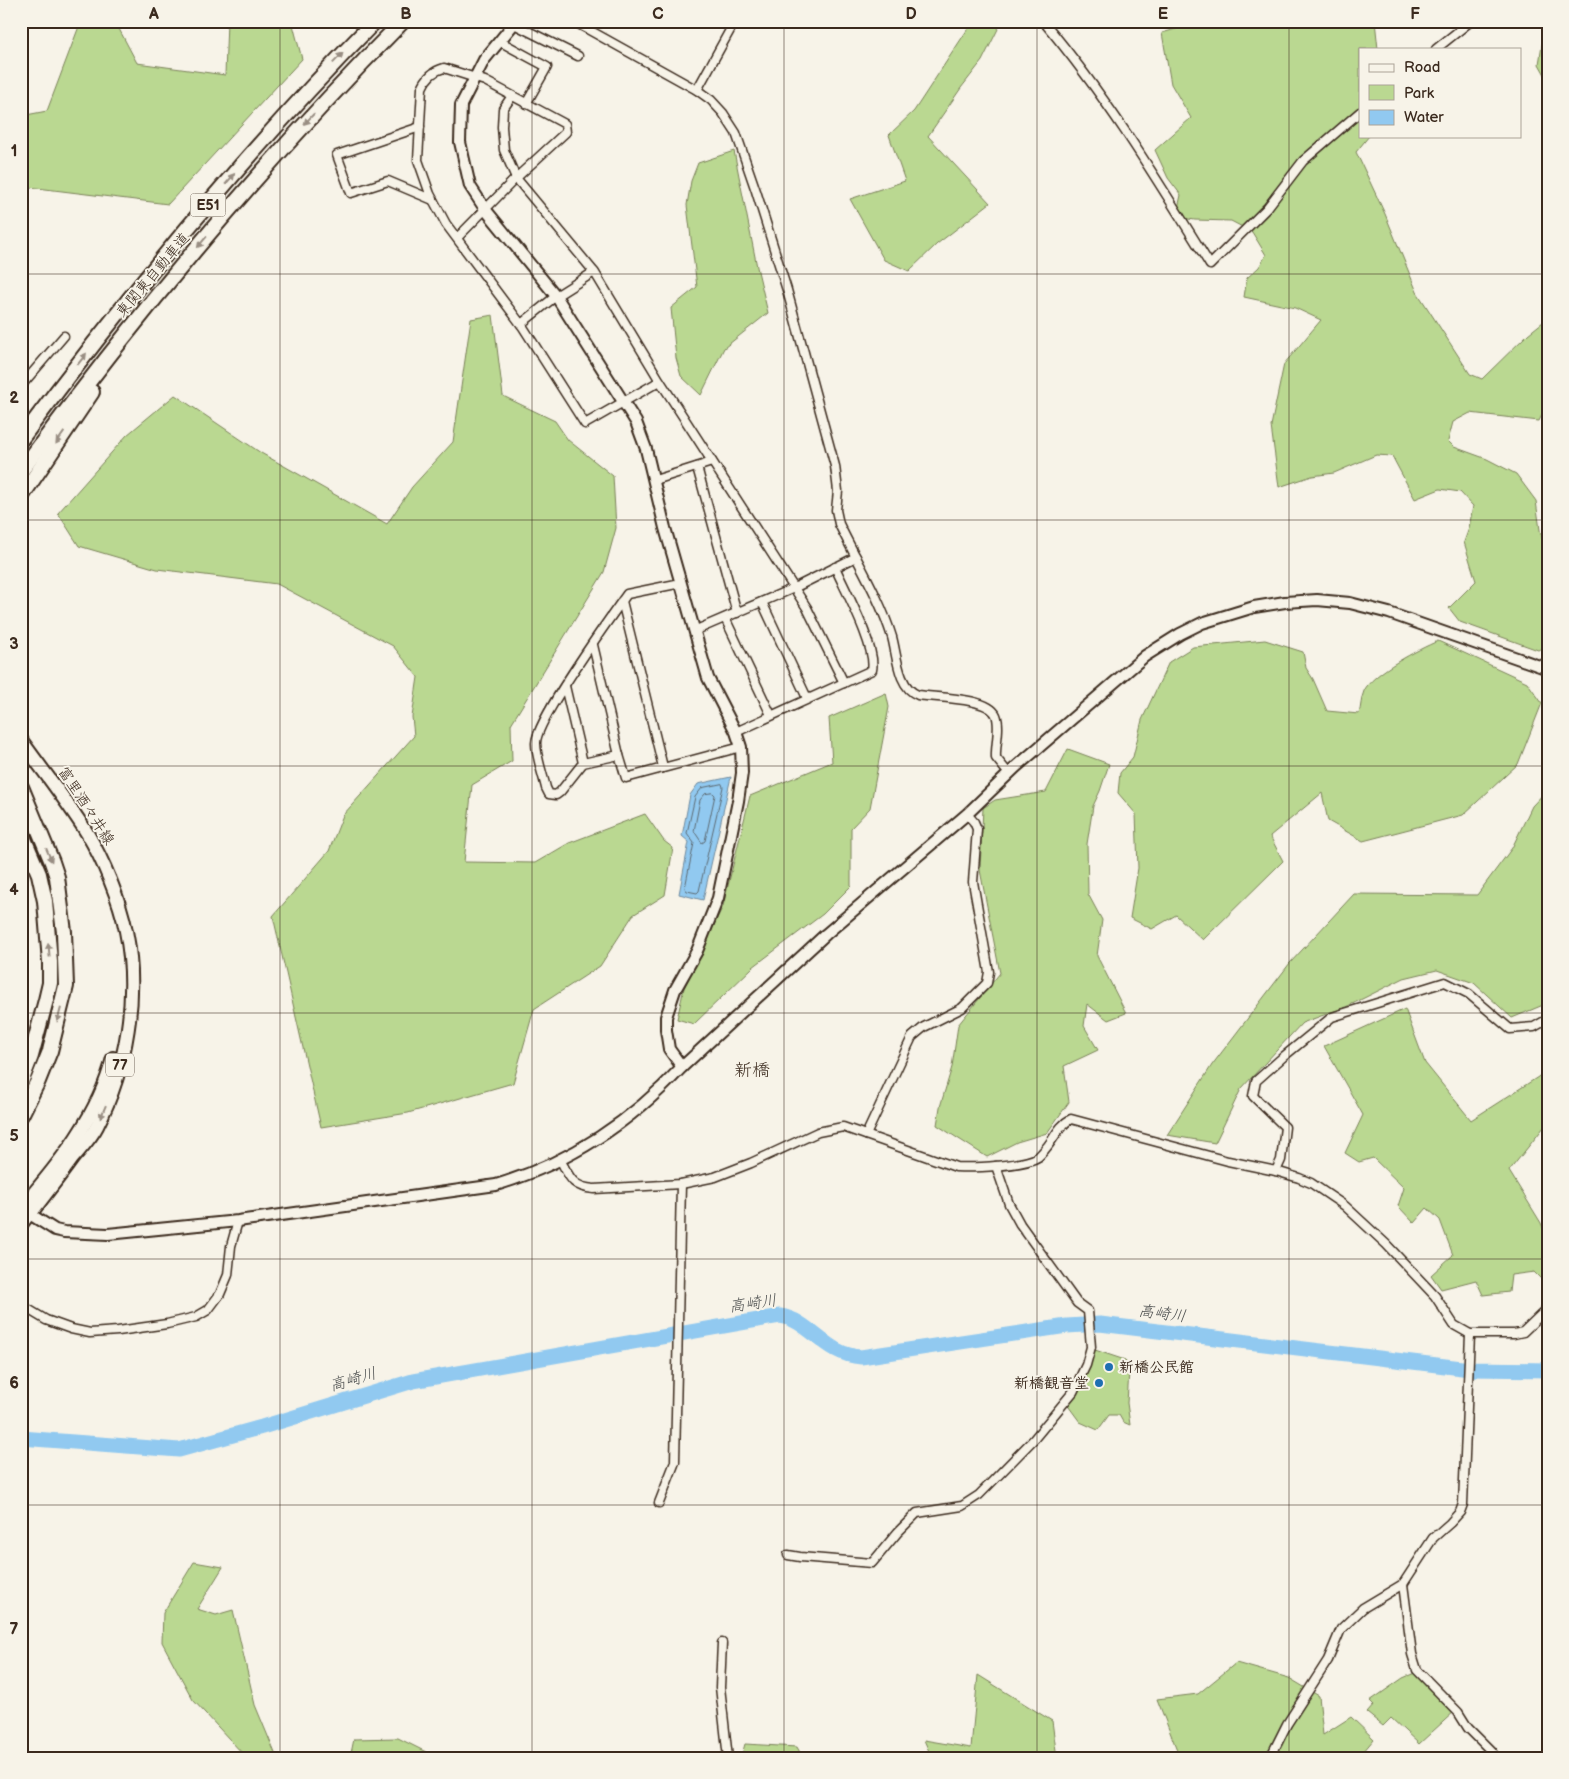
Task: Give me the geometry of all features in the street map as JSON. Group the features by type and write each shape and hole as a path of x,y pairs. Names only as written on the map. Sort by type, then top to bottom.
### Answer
{"highway":[{"name":"東関東自動車道","path":"21,439 140,285 218,193 337,60 375,21"},
{"name":"東関東自動車道","path":"21,471 116,346 284,146 403,21"},
{"path":"21,497 157,296"},
{"path":"21,432 52,398"},
{"path":"21,787 26,806 57,877 64,932 66,986 50,1051 21,1115"},
{"path":"21,832 40,874 45,901 50,982 31,1056 21,1082"}],"main road":[{"name":"富里酒々井線","path":"21,740 87,833 98,854 114,894 122,938 124,978 120,1022 110,1068 101,1091 80,1131 66,1152 24,1205"}],"street":[{"path":"573,21 698,90 723,113 736,133 787,290 835,466 838,491 836,501 837,517 887,621 902,673 909,690 918,695 970,701 992,710 996,714 998,725 996,758 1009,774"},
{"path":"698,90 735,21"},
{"path":"1043,21 1120,124 1210,265 1268,208 1304,161 1359,113"},
{"path":"1437,48 1471,21"},
{"path":"578,56 515,22 484,60 461,105 460,142 470,186 485,209 556,296 636,422 646,449 708,678 736,732 741,747 742,773 738,801 718,898 697,951 675,990 666,1018 669,1049 682,1067"},
{"path":"499,41 547,67 526,104"},
{"path":"457,238 516,178 566,132 565,124 475,76 444,68 437,70 430,76 422,88 418,160 433,200 446,224 521,324 584,424 660,382"},
{"path":"512,96 503,109 502,127 504,150 516,178 594,272 660,382 807,608 844,683"},
{"path":"420,127 337,155 351,193 388,181 433,200"},
{"path":"521,324 556,296 594,272"},
{"path":"21,386 64,336"},
{"path":"654,480 712,462"},
{"path":"697,467 737,613"},
{"path":"694,631 794,588 856,557"},
{"path":"736,732 872,670 874,662 864,633 835,567"},
{"path":"618,755 583,763 560,792 552,795 549,794 546,788 536,744 539,730 565,686 627,594 681,583"},
{"path":"24,1205 55,1230 108,1234 238,1222 496,1186 561,1161 638,1111 682,1067 826,934 967,814 1009,774 1145,656 1180,634 1202,623 1254,606 1317,600 1350,603 1390,613 1548,669"},
{"path":"622,601 663,767"},
{"path":"762,602 807,698"},
{"path":"725,618 772,715"},
{"path":"593,645 618,755 626,778 741,747"},
{"path":"565,686 583,763"},
{"path":"866,1136 912,1037 924,1027 962,1008 987,983 989,972 973,882 977,829 967,814"},
{"path":"1276,1171 1281,1160 1285,1128 1253,1096 1256,1081 1332,1017 1445,982 1469,994 1510,1029 1534,1027 1548,1019"},
{"path":"561,1161 570,1178 581,1187 594,1189 682,1184 715,1177 751,1163 818,1132 843,1127 956,1167 996,1166 1037,1158 1065,1122 1071,1119 1228,1161 1276,1171 1311,1184 1345,1206 1386,1244 1435,1296 1454,1325 1470,1334 1514,1334 1523,1332 1548,1308"},
{"path":"788,1555 872,1563 917,1513 962,1506 979,1495 1034,1439 1073,1392 1086,1365 1091,1347 1088,1311 1077,1303 1020,1224 1009,1204 996,1166"},
{"path":"659,1503 675,1462 682,1184"},
{"path":"21,1226 24,1205"},
{"path":"21,1305 55,1323 70,1329 90,1333 166,1324 196,1317 208,1310 223,1288 228,1274 238,1222"},
{"path":"1270,1758 1287,1724 1328,1660 1341,1630 1363,1608 1403,1584 1433,1538 1460,1512 1463,1504 1470,1334"},
{"path":"1403,1584 1412,1654 1417,1670 1458,1712 1468,1728 1492,1752 1495,1758"},
{"path":"722,1643 720,1687 728,1758"}],"green space":[{"path":"81,21 118,21 118,27 137,63 225,75 227,21 292,21 302,59 168,204 21,186 21,116 47,111"},
{"path":"973,21 1002,21 982,61 928,136 990,203 937,244 909,271 884,260 850,199 905,181 889,135 914,111"},
{"path":"1203,21 1375,21 1378,48 1359,48 1359,138 1367,138 1356,152 1385,214 1417,292 1470,374 1482,379 1528,334 1548,318 1548,403 1539,421 1470,413 1453,422 1448,441 1454,447 1487,459 1516,474 1536,501 1540,530 1548,561 1548,645 1538,650 1460,622 1449,608 1476,581 1464,542 1473,506 1460,492 1440,489 1415,499 1392,456 1376,455 1334,473 1312,476 1279,487 1271,426 1284,364 1321,320 1295,308 1244,297 1247,278 1259,267 1266,255 1252,232 1231,221 1195,220 1176,217 1181,195 1168,178 1155,150 1191,118 1171,84 1162,33"},
{"path":"1546,21 1548,21 1548,80 1539,64"},
{"path":"734,151 768,313 724,348 701,395 681,376 676,358 671,308 697,287 687,205 691,181 698,163"},
{"path":"493,315 503,396 555,421 568,440 613,476 616,528 604,572 511,724 512,761 472,785 464,862 535,863 569,843 645,814 664,841 673,848 665,895 633,915 600,966 534,1009 513,1083 408,1113 321,1127 273,916 329,851 343,815 414,736 412,717 418,677 393,646 277,584 157,569 79,546 58,513 127,435 175,395 261,453 387,524 412,487 453,442 471,319"},
{"path":"1265,640 1303,652 1306,668 1327,711 1359,714 1364,691 1376,677 1408,656 1438,641 1527,682 1542,703 1518,764 1463,815 1363,841 1328,821 1322,793 1270,836 1283,861 1203,940 1176,915 1152,929 1130,918 1138,868 1136,814 1118,793 1120,773 1133,757 1142,720 1169,662 1193,647"},
{"path":"886,693 889,707 870,808 851,828 851,886 823,914 753,967 694,1024 677,1019 684,988 723,906 750,796 832,762 829,718"},
{"path":"1068,749 1109,764 1093,806 1087,844 1088,894 1102,920 1097,956 1126,1013 1108,1020 1087,1004 1084,1026 1098,1050 1064,1066 1069,1102 1047,1133 1017,1142 987,1157 937,1125 940,1107 952,1067 958,1025 1000,973 980,870 983,808 995,800 1046,792"},
{"path":"1548,789 1548,1003 1512,1018 1474,983 1437,970 1404,978 1348,1006 1302,1023 1241,1089 1215,1143 1167,1135 1212,1065 1290,963 1354,894 1477,895 1512,848 1532,806"},
{"path":"1405,1009 1425,1063 1471,1120 1538,1077 1548,1068 1548,1122 1509,1171 1541,1223 1548,1239 1548,1286 1534,1272 1511,1275 1509,1292 1483,1295 1476,1280 1441,1289 1431,1275 1453,1255 1440,1220 1427,1208 1414,1223 1398,1206 1404,1188 1373,1158 1359,1162 1345,1153 1363,1115 1324,1046"},
{"path":"1092,1349 1125,1360 1129,1371 1127,1403 1130,1425 1123,1422 1119,1415 1109,1415 1098,1430 1080,1422 1066,1403"},
{"path":"194,1562 223,1567 197,1609 216,1615 233,1610 255,1705 277,1758 247,1758 243,1754 193,1700 162,1642 163,1613"},
{"path":"1236,1663 1289,1678 1319,1696 1323,1735 1351,1717 1374,1739 1358,1758 1188,1758 1179,1755 1157,1699 1198,1694"},
{"path":"1417,1672 1456,1710 1419,1744 1391,1718 1383,1726 1367,1713 1374,1705 1370,1701 1403,1678"},
{"path":"978,1675 1052,1721 1057,1758 932,1758 924,1740 971,1748"},
{"path":"398,1738 426,1752 425,1758 350,1758 354,1739"},
{"path":"745,1744 797,1747 803,1758 741,1758"}],"water":[{"path":"731,777 703,900 679,894 689,842 682,836 690,795 698,784"}],"waterway":[{"name":"高崎川","path":"21,1438 179,1450 413,1381 780,1316 800,1324 837,1350 848,1355 861,1357 1067,1326 1100,1324 1470,1369 1548,1370"},
{"path":"1546,1758 1548,1746"}],"place":[{"name":"新橋公民館","path":"1109,1367"},
{"name":"新橋観音堂","path":"1099,1383"}],"district":[{"name":"新橋","path":"752,1070"}]}
